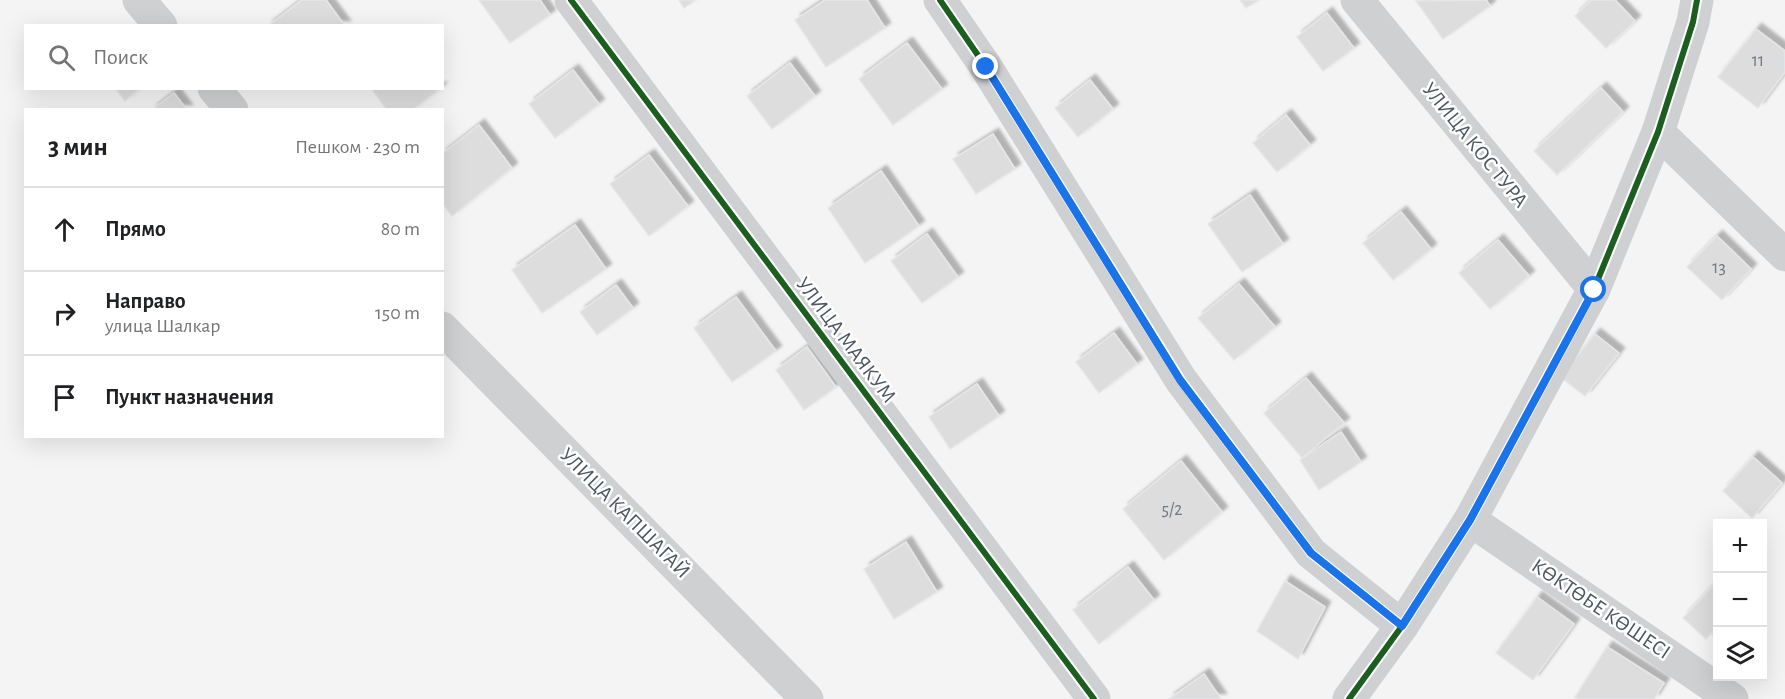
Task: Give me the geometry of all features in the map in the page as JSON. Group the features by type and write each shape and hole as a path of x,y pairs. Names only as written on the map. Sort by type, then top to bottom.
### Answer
{"street":[{"path":"139,0 159,24"},
{"name":"УЛИЦА МАЯКУМ","path":"571,0 1094,699"},
{"path":"939,0 986,67 1180,380 1311,553 1402,626"},
{"name":"УЛИЦА КОС ТУРА","path":"1357,0 1594,290"},
{"path":"1349,699 1402,626 1470,520 1594,290 1658,132 1693,22 1697,0"},
{"path":"216,90 230,108"},
{"path":"1658,132 1785,255"},
{"name":"УЛИЦА КАПШАГАЙ","path":"444,330 807,699"},
{"name":"КӨКТӨБЕ КӨШЕСІ","path":"1470,520 1732,699"}],"building":[{"path":"302,0 326,0 344,24 271,24"},
{"path":"479,0 540,0 550,15 510,43"},
{"path":"679,0 695,0 684,8"},
{"path":"825,0 867,0 885,28 826,67 795,20"},
{"path":"1240,0 1259,0 1246,8"},
{"path":"1486,0 1490,6 1443,39 1416,1"},
{"path":"1591,0 1615,0 1635,21 1606,48 1575,16"},
{"path":"1327,13 1354,48 1323,71 1297,37"},
{"path":"1756,29 1785,51 1785,72 1758,108 1718,77"},
{"path":"907,43 942,89 893,125 859,79"},
{"path":"790,63 815,96 772,129 747,96"},
{"path":"573,70 599,104 555,138 529,104"},
{"path":"1090,80 1113,109 1078,137 1055,108"},
{"path":"1601,88 1623,112 1557,175 1534,151"},
{"path":"117,90 138,90 125,101"},
{"path":"372,90 438,90 415,108 386,108"},
{"path":"174,93 185,108 155,108"},
{"path":"1286,115 1310,145 1277,172 1253,143"},
{"path":"479,125 512,168 452,216 444,206 444,152"},
{"path":"993,134 1015,169 976,194 953,159"},
{"path":"649,155 688,206 649,236 610,184"},
{"path":"881,171 919,226 865,263 828,208"},
{"path":"1250,195 1283,244 1242,272 1208,224"},
{"path":"1401,212 1431,249 1393,280 1363,243"},
{"path":"575,225 606,269 542,313 512,270"},
{"path":"927,234 958,277 922,303 891,261"},
{"path":"1717,236 1751,269 1722,300 1687,267"},
{"path":"1498,240 1529,276 1490,309 1459,273"},
{"path":"1239,284 1275,327 1234,360 1198,318"},
{"path":"616,285 633,308 597,335 580,312"},
{"path":"736,297 776,351 732,382 694,328"},
{"path":"1114,333 1137,364 1099,393 1076,362"},
{"path":"1595,334 1619,353 1585,396 1560,377"},
{"path":"807,347 836,387 804,410 776,370"},
{"path":"1306,378 1344,423 1302,458 1264,413"},
{"path":"977,384 999,416 950,449 929,417"},
{"path":"1341,432 1361,462 1319,490 1300,460"},
{"path":"1753,457 1782,483 1752,518 1723,491"},
{"path":"1181,461 1222,512 1164,560 1123,509"},
{"path":"906,542 937,592 894,619 864,569"},
{"path":"1128,567 1154,600 1099,644 1073,610"},
{"path":"1285,581 1325,607 1298,659 1257,631"},
{"path":"1713,586 1713,631 1706,639 1683,618"},
{"path":"1537,597 1574,624 1533,680 1496,653"},
{"path":"1607,647 1664,683 1654,699 1578,699 1575,697"},
{"path":"1204,674 1221,699 1169,699"}],"cycle path":[{"path":"571,0 1094,699"},
{"path":"940,0 986,67 1181,380 1311,553 1402,626"},
{"path":"1349,699 1402,626 1470,520 1594,289 1658,132 1693,22 1697,0"}],"route":[{"path":"986,67 1180,380 1311,553 1402,626 1470,520 1594,290"}]}
